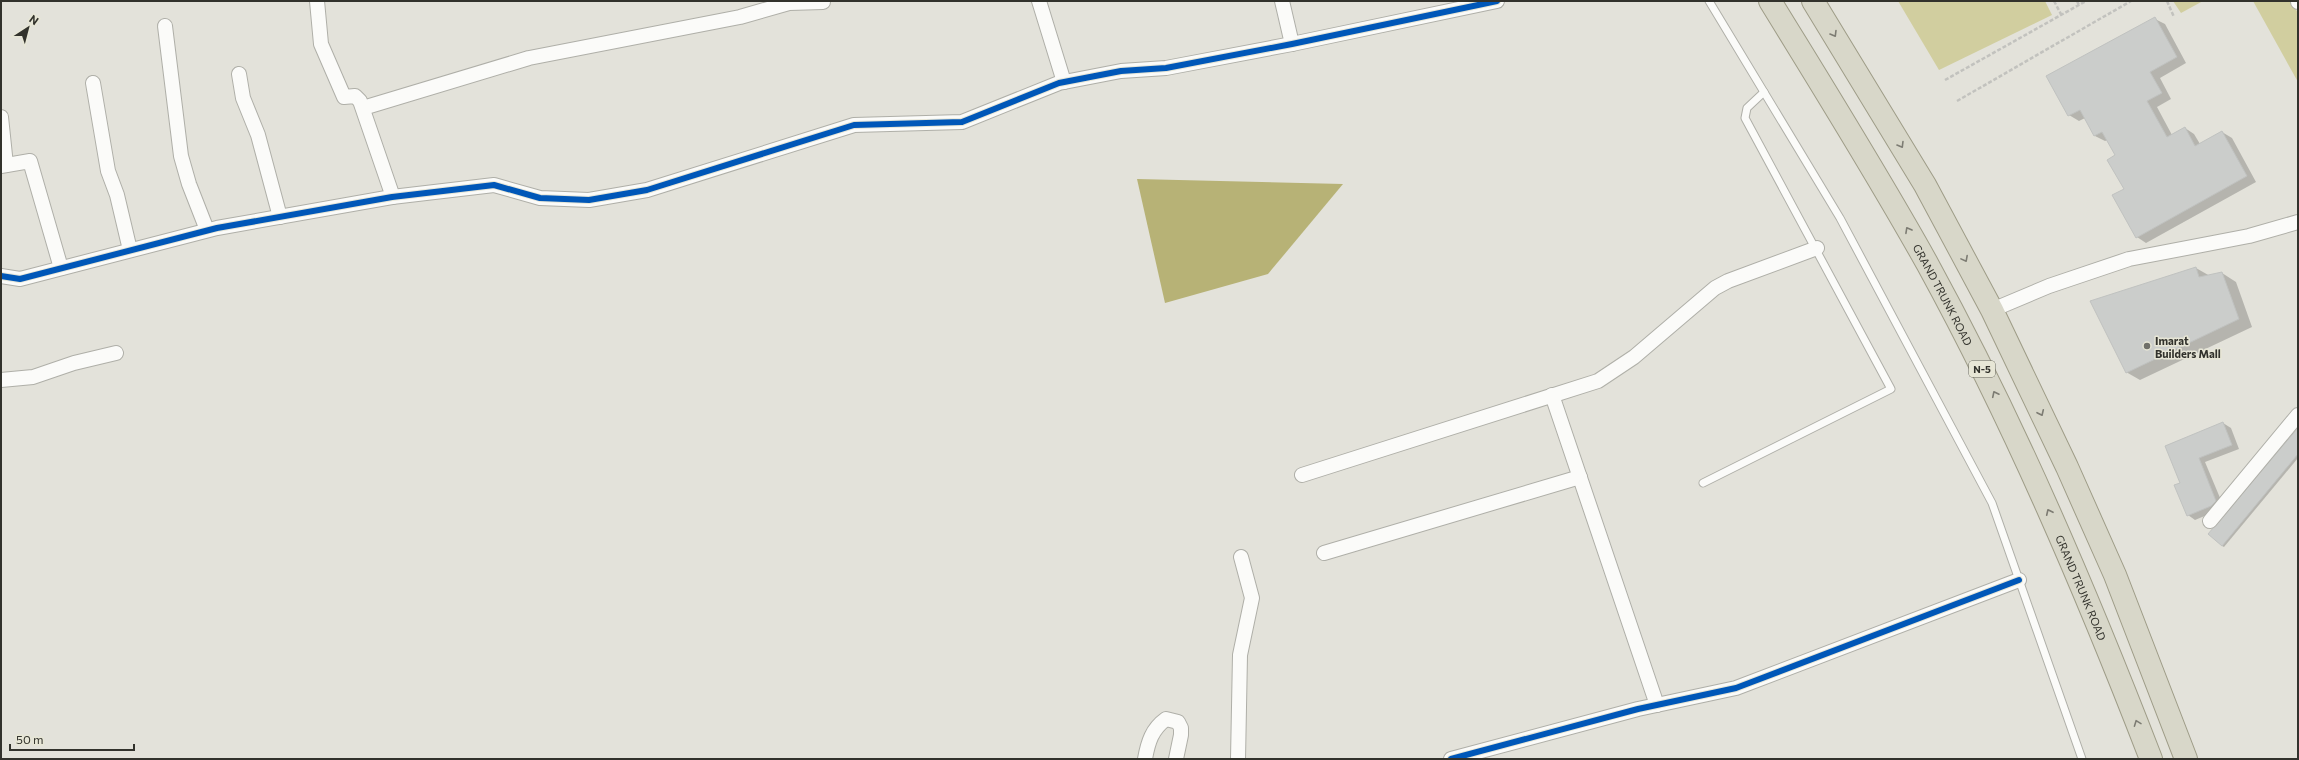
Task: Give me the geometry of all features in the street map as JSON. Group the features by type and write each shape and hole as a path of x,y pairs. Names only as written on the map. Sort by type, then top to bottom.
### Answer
{"highway":[{"name":"GRAND TRUNK ROAD","path":"1770,1 1867,158 1929,267 1994,393 2084,589 2152,759"},
{"path":"1813,1 1925,185 1992,310 2067,466 2115,575 2186,759"}],"street":[{"path":"317,1 320,44 344,96 357,97 363,108 393,197"},
{"path":"1039,1 1064,82"},
{"path":"1282,1 1292,44"},
{"path":"1,276 20,279 207,230 393,197 494,185 540,198 589,200 647,190 854,125 962,122 1023,96 1064,82 1121,71 1166,68 1292,44 1497,1"},
{"path":"363,108 529,58 740,17 789,3 823,2"},
{"path":"165,26 181,156 189,184 207,230"},
{"path":"239,74 244,98 258,135 280,217"},
{"path":"93,83 108,171 117,195 130,250"},
{"path":"1,117 4,165 30,161 61,268"},
{"path":"1992,310 2049,286 2129,259 2248,236 2298,222"},
{"path":"1302,474 1598,380 1634,357 1715,288 1728,281 1817,248"},
{"path":"1,380 33,377 74,363 116,353"},
{"path":"1552,395 1657,705"},
{"path":"2210,521 2298,415"},
{"path":"1324,553 1580,477"},
{"path":"1238,759 1240,655 1252,598 1242,557"},
{"path":"1451,759 1657,705 1736,688 2019,580"},
{"path":"1145,759 1148,743 1157,726 1166,719 1178,722 1181,728 1176,759"}],"lane":[{"path":"1709,1 1840,218 1992,503 2082,759"},
{"path":"1703,483 1891,389 1817,248 1745,118 1747,108 1764,92"}],"path":[{"path":"2054,1 2062,16"},
{"path":"2077,1 2079,5"},
{"path":"1945,80 2062,16 2086,1"},
{"path":"1957,101 2131,1"},
{"path":"2166,1 2174,17"}],"shaded area":[{"path":"1898,1 2045,1 2052,15 1939,70"},
{"path":"2173,1 2203,1 2181,13"},
{"path":"2253,1 2291,1 2298,13 2298,82"},
{"path":"1137,179 1343,184 1268,274 1165,303"}],"building":[{"path":"2155,17 2177,57 2150,72 2162,93 2147,101 2167,137 2185,127 2195,146 2222,131 2247,176 2136,238 2112,195 2124,189 2107,160 2115,155 2102,132 2094,136 2080,110 2068,116 2046,76"},
{"name":"Imarat Builders Mall","path":"2196,267 2199,277 2222,272 2239,319 2126,373 2090,301"},
{"path":"2223,422 2232,445 2199,458 2216,501 2211,506 2187,516 2174,485 2180,483 2165,446"},
{"path":"2298,428 2298,454 2222,546 2208,534"}],"cycle path":[{"path":"1,276 20,279 217,228 392,197 494,185 540,198 589,200 647,190 854,125 962,122 1059,83 1121,71 1166,68 1292,44 1497,1"},
{"path":"1451,759 1638,709 1736,688 2019,580"}],"place":[{"name":"Imarat Builders Mall","path":"2147,346"}]}
